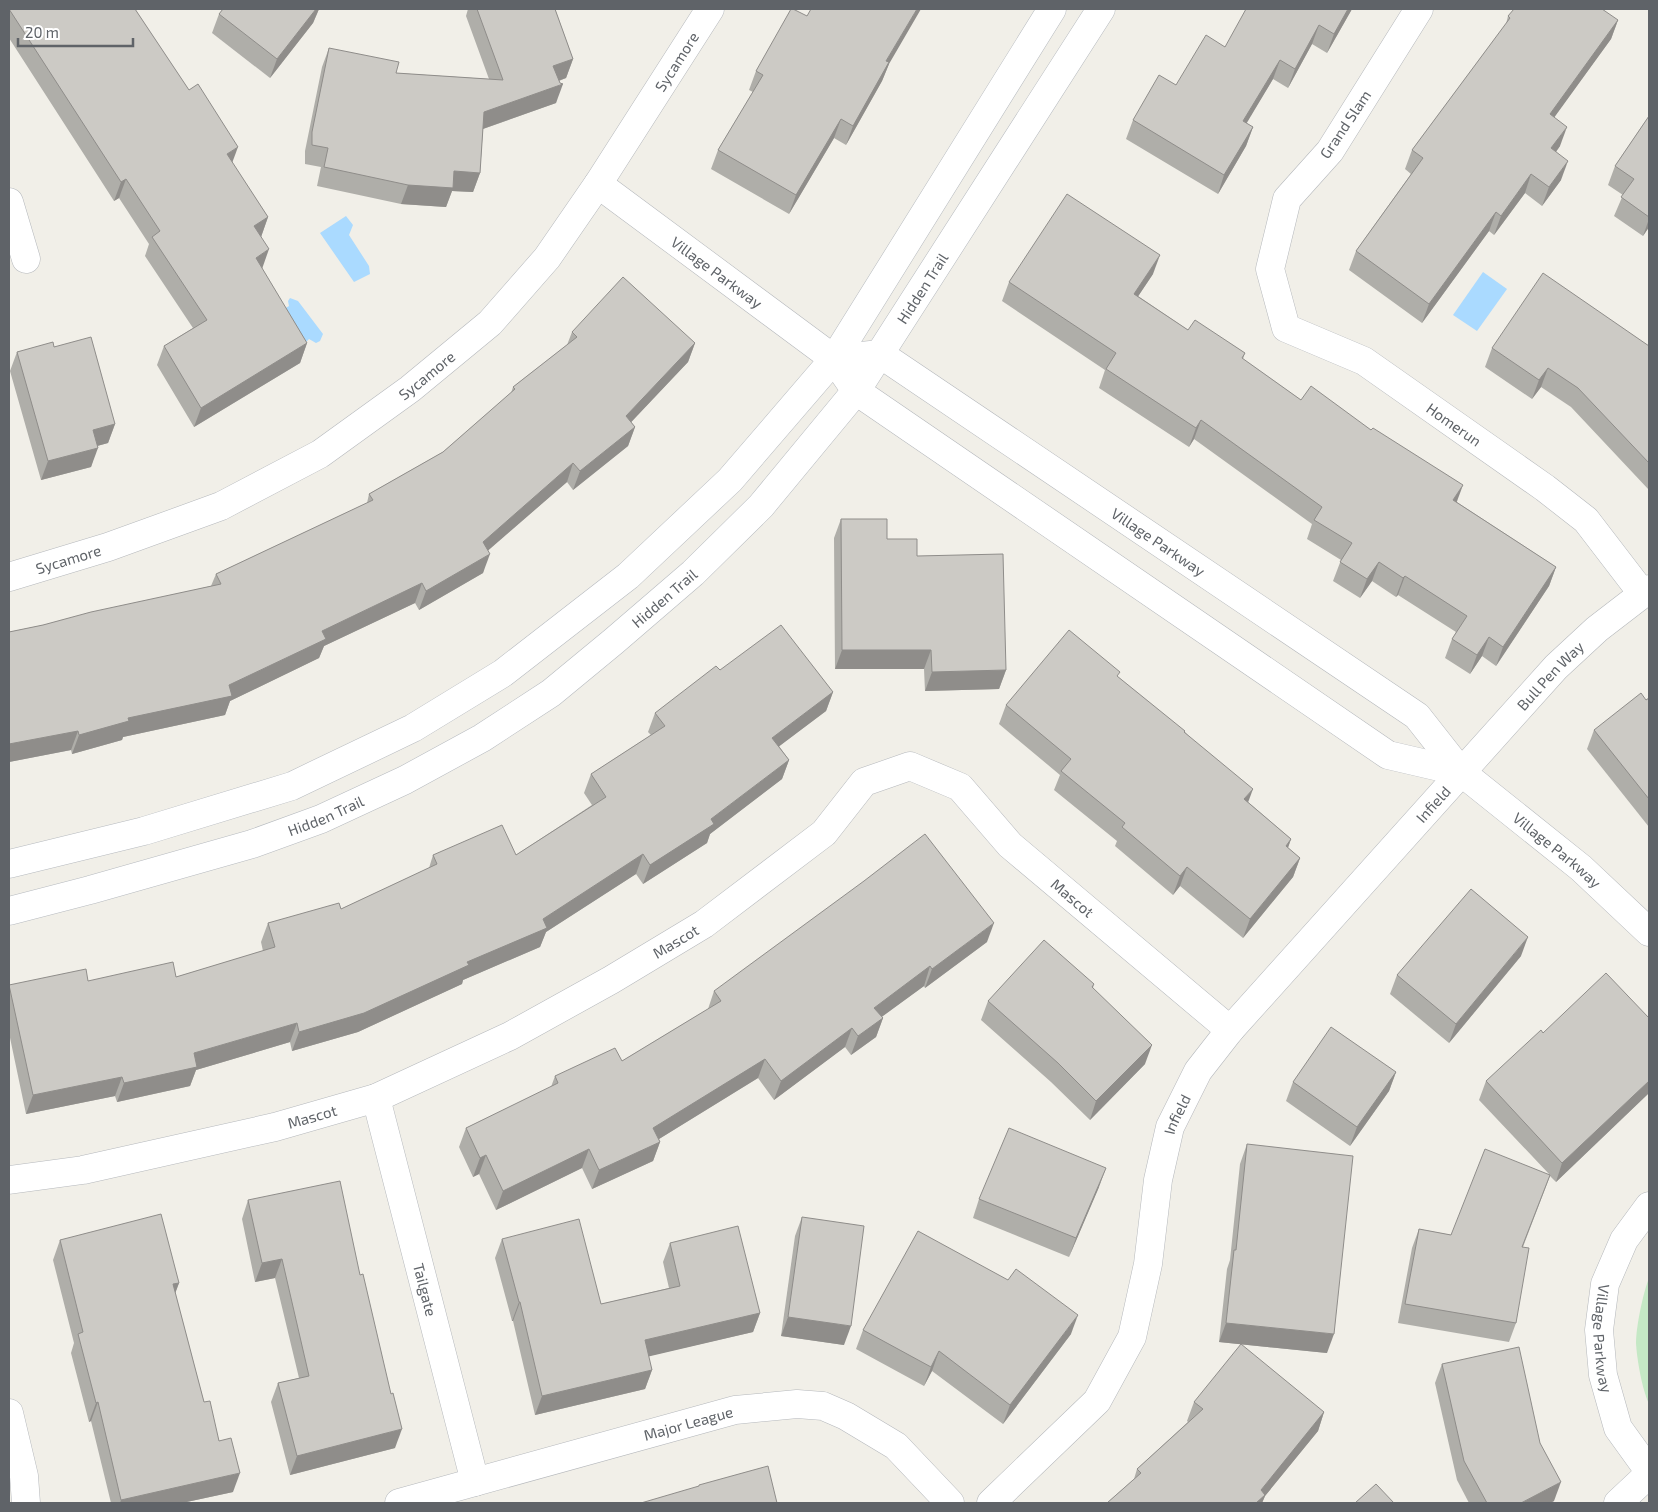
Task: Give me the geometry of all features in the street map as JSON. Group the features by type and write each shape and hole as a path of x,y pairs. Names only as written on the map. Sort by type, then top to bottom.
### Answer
{"street":[{"name":"Sycamore","path":"9,577 108,547 221,506 320,454 410,389 490,323 547,258 598,184 710,9"},
{"path":"9,864 144,832 292,786 413,728 503,673 628,576 730,480 834,359 1052,9"},
{"name":"Hidden Trail","path":"9,911 90,890 260,841 321,819 405,780 482,738 551,693 614,642 693,573 761,506 856,391 1101,9"},
{"name":"Grand Slam","path":"1270,269 1287,199 1330,151 1419,9"},
{"name":"Village Parkway","path":"598,184 834,359 856,391 1388,755 1461,772"},
{"path":"9,202 26,259"},
{"name":"Homerun","path":"1270,269 1286,328 1364,361 1545,488 1586,520 1646,591"},
{"name":"Village Parkway","path":"880,354 1417,716 1461,772 1581,868 1649,932"},
{"path":"834,359 880,354"},
{"name":"Bull Pen Way","path":"1461,772 1556,667 1598,629 1646,591"},
{"name":"Mascot","path":"9,1180 83,1170 275,1127 376,1098 510,1036 611,980 704,924 824,834 864,782 910,766 960,787 1010,845 1230,1030"},
{"name":"Infield","path":"992,1503 1097,1401 1132,1337 1148,1264 1158,1180 1170,1127 1198,1071 1230,1030 1461,772"},
{"name":"Tailgate","path":"376,1098 475,1482"},
{"name":"Village Parkway","path":"1649,1206 1624,1240 1605,1284 1599,1330 1603,1375 1618,1428 1649,1472"},
{"name":"Major League","path":"399,1503 735,1410 797,1404 823,1406 846,1416 896,1446 950,1503"},
{"path":"9,1413 24,1476 26,1503"},
{"path":"1618,1503 1649,1472"}],"green space":[{"path":"1649,1278 1649,1404 1640,1374 1636,1343 1640,1310"}],"water":[{"path":"346,216 353,225 349,235 369,266 370,274 354,282 320,233"},
{"path":"1483,272 1507,289 1477,331 1453,315"},
{"path":"290,298 298,301 323,334 320,341 316,343 309,339 306,342 284,309 289,306 288,301"}],"building":[{"path":"9,9 135,9 189,90 198,84 238,147 227,154 268,217 254,226 269,249 256,258 307,343 201,408 164,346 207,320 152,237 160,231 126,179 121,182"},
{"path":"223,9 316,9 277,59 219,14"},
{"path":"477,9 555,9 573,59 553,66 560,83 563,84 484,112 480,173 454,171 453,188 408,185 324,167 328,148 312,145 312,132 329,48 399,62 396,73 503,80"},
{"path":"791,9 807,16 811,9 917,9 886,61 889,62 853,126 841,119 796,195 718,150 763,75 756,71"},
{"path":"1246,9 1348,9 1334,34 1319,25 1295,69 1280,60 1243,121 1253,127 1224,175 1133,120 1159,75 1176,85 1206,35 1225,47"},
{"path":"1514,9 1602,9 1618,20 1550,114 1567,127 1551,148 1568,161 1549,187 1531,174 1501,216 1496,212 1429,304 1356,251 1423,158 1412,150 1510,18 1508,16"},
{"path":"1649,116 1649,217 1621,197 1634,179 1615,166"},
{"path":"1067,194 1160,255 1134,294 1188,330 1195,320 1245,353 1242,358 1301,400 1311,386 1371,430 1373,428 1463,485 1453,500 1556,567 1503,647 1489,637 1477,655 1452,639 1467,616 1405,576 1403,578 1379,562 1367,579 1340,562 1352,543 1314,520 1322,507 1201,420 1196,428 1106,369 1116,353 1009,282"},
{"path":"1543,273 1649,346 1649,463 1578,388 1548,368 1539,380 1492,348"},
{"path":"623,277 695,343 626,416 635,427 580,471 573,463 483,542 490,554 426,591 422,583 322,631 326,639 229,685 232,696 128,718 129,721 79,735 78,731 9,744 9,632 221,584 216,574 373,500 369,494 443,452 515,389 513,387 577,337 572,332"},
{"path":"91,337 115,424 93,430 98,448 48,461 17,352 53,342 54,347"},
{"path":"841,519 887,519 887,539 917,539 917,556 1003,554 1006,670 932,672 931,650 842,650"},
{"path":"781,625 833,692 772,738 789,760 711,819 714,824 650,865 643,854 543,919 547,928 467,962 469,965 364,1013 299,1032 297,1023 194,1053 197,1067 124,1083 122,1077 33,1095 9,985 86,969 88,981 173,962 176,977 275,947 268,923 339,903 341,909 437,864 433,855 502,825 516,855 606,797 591,774 665,726 655,713 716,666 720,670"},
{"path":"1069,630 1120,672 1117,676 1253,789 1244,799 1291,839 1286,846 1300,858 1250,919 1187,867 1180,876 1122,827 1125,823 1061,771 1071,759 1006,705"},
{"path":"1641,693 1646,700 1649,698 1649,799 1594,730"},
{"path":"925,834 994,923 932,969 930,966 874,1008 883,1018 858,1036 852,1028 781,1081 765,1059 653,1128 660,1142 599,1170 589,1149 503,1191 486,1155 480,1158 466,1128 558,1083 555,1076 615,1048 622,1061 721,1001 714,991"},
{"path":"1471,889 1528,937 1456,1024 1397,975"},
{"path":"1044,940 1094,984 1092,987 1152,1045 1096,1101 1058,1063 988,1001"},
{"path":"1606,973 1649,1018 1649,1081 1562,1163 1486,1081 1541,1030 1543,1033"},
{"path":"1331,1027 1396,1072 1357,1127 1293,1082"},
{"path":"1009,1128 1106,1168 1076,1238 979,1199"},
{"path":"1247,1144 1353,1156 1334,1334 1226,1323"},
{"path":"1485,1149 1550,1175 1522,1247 1529,1248 1516,1323 1405,1304 1419,1229 1451,1235"},
{"path":"340,1181 360,1275 363,1274 391,1394 393,1393 402,1429 297,1456 278,1383 309,1376 282,1259 262,1263 248,1200"},
{"path":"161,1214 179,1283 173,1284 204,1402 210,1401 219,1441 231,1438 240,1473 121,1500 98,1402 96,1403 78,1334 83,1332 60,1240"},
{"path":"802,1217 864,1226 851,1326 788,1317"},
{"path":"579,1219 601,1304 680,1286 670,1243 738,1226 760,1313 645,1340 652,1370 542,1396 520,1302 502,1239"},
{"path":"918,1231 1008,1280 1016,1269 1078,1315 1010,1405 939,1351 931,1367 863,1330"},
{"path":"1241,1344 1324,1412 1261,1490 1265,1495 1256,1503 1107,1503 1141,1473 1137,1469 1203,1409 1194,1402"},
{"path":"1519,1347 1540,1443 1561,1482 1521,1503 1487,1503 1464,1461 1442,1364"},
{"path":"768,1466 777,1503 641,1503 699,1485"},
{"path":"1376,1484 1394,1503 1355,1503"}]}
